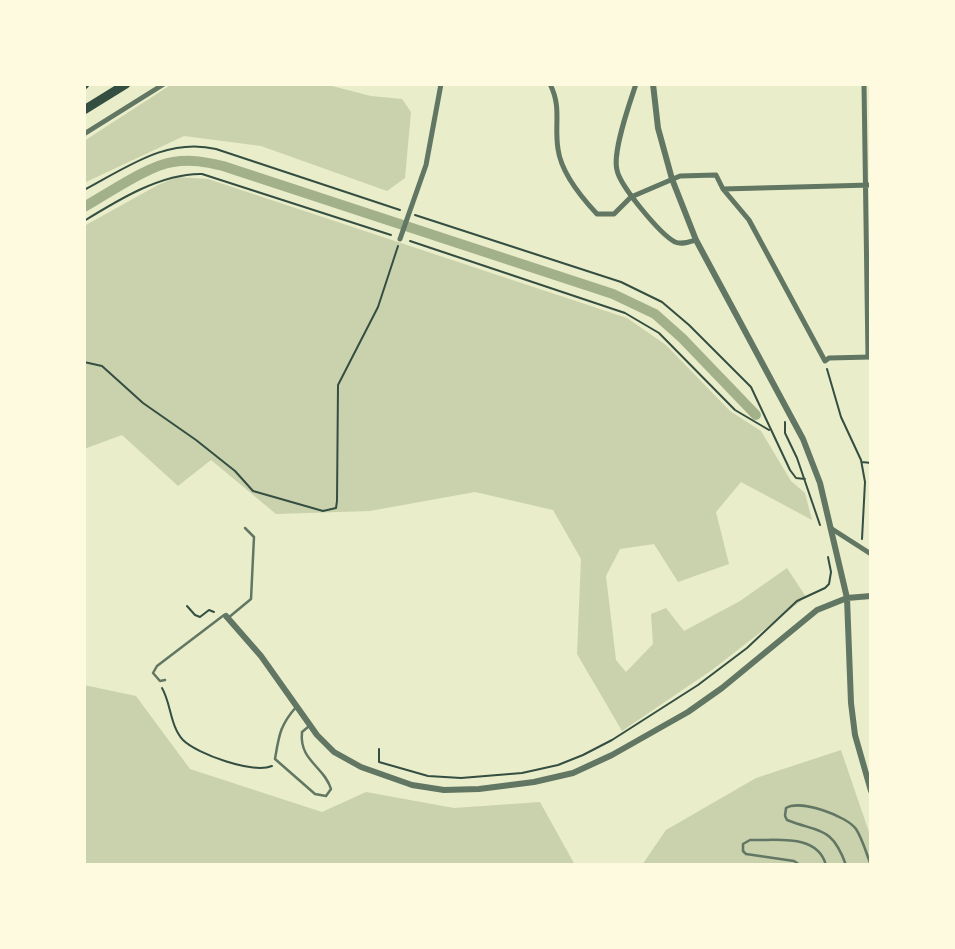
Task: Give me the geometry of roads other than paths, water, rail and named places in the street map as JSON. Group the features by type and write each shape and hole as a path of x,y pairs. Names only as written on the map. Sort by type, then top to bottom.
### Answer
{"highway":[{"path":"84,110 126,84"}],"street":[{"path":"84,134 164,84"},
{"path":"400,239 426,165 441,84"},
{"path":"550,84 556,97 558,150 563,166 597,214 614,214 631,197 680,176 716,175 723,189 749,220 825,361 869,357 864,84"},
{"path":"636,84 626,114 617,170 631,197 675,242 681,244 696,240"},
{"path":"653,84 658,128 672,179 696,240 803,439 820,483 847,598 854,725 871,791"},
{"path":"723,189 867,186"},
{"path":"832,529 871,554"},
{"path":"225,616 261,656 310,725 334,752 361,767 412,785 444,790 479,789 573,774 624,749 688,712 722,688 817,610 847,598 871,596"}],"lane":[{"path":"165,680 155,678 153,673 157,666 251,599 254,537 245,528"},
{"path":"297,706 284,720 275,759 316,794 326,796 331,789 328,781 301,744 302,732 310,725"},
{"path":"846,865 829,834 787,820 786,808 801,805 847,819 860,836 871,865"},
{"path":"800,865 794,861 746,854 743,844 750,840 810,844 820,850 826,865"}],"waterway":[{"path":"84,207 140,174 163,164 192,161 223,166 613,294 655,314 682,338 756,415"}]}
